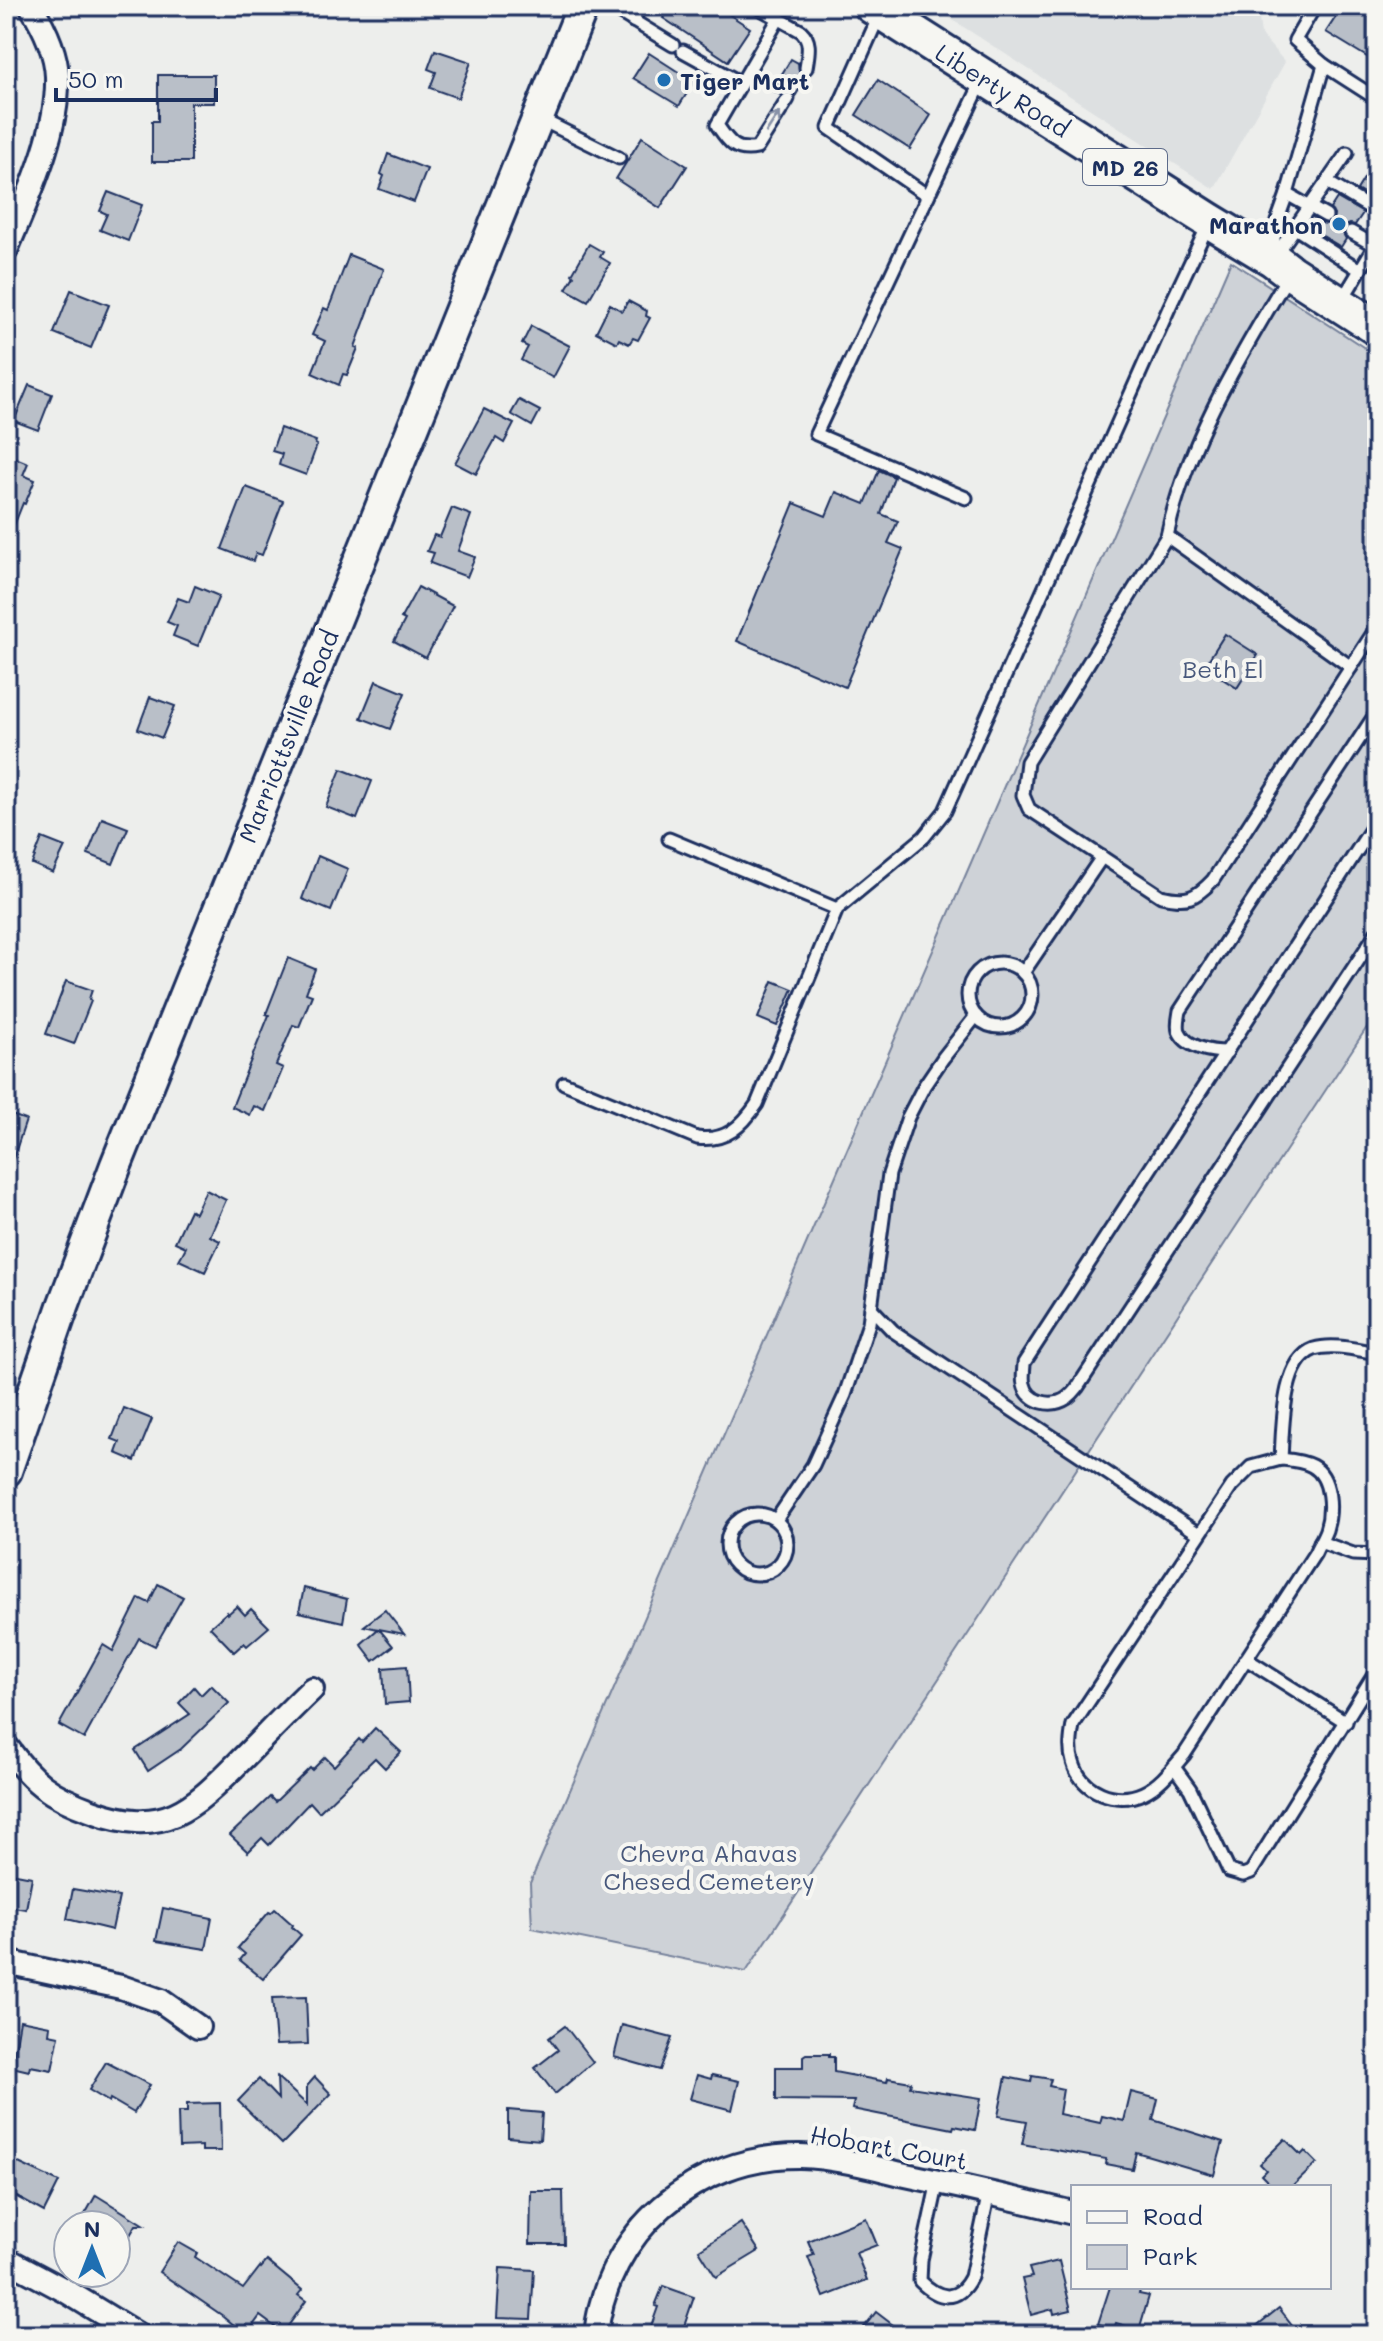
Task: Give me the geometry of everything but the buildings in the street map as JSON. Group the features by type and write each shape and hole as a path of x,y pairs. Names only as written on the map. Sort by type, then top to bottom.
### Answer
{"main road":[{"name":"Marriottsville Road","path":"6,1471 116,1165 583,6"},
{"name":"Liberty Road","path":"876,9 1377,328"}],"street":[{"path":"6,250 38,171 55,104 57,75 52,48 31,6"},
{"path":"6,1746 23,1770 48,1792 73,1804 126,1820 155,1820 178,1814 201,1800 312,1689"},
{"path":"6,1962 121,1987 161,2001 198,2027"},
{"name":"Hobart Court","path":"596,2335 603,2295 618,2259 650,2216 693,2185 717,2173 768,2158 800,2156 838,2160 1071,2212"},
{"path":"6,2259 138,2335"}],"lane":[{"path":"609,6 741,83"},
{"path":"633,21 640,6"},
{"path":"756,6 806,36 809,48 806,68"},
{"path":"1315,6 1295,40 1324,65 1377,99"},
{"path":"876,9 829,128 928,196"},
{"path":"779,18 717,125 731,146 745,151 757,148 788,99"},
{"path":"1282,266 1274,230 1324,65"},
{"path":"966,498 816,434 984,77"},
{"path":"537,118 619,158"},
{"path":"1347,153 1295,228 1282,266 1176,496 1167,536 1027,762 1023,795 1029,809 1161,896 1178,900 1192,898 1213,880 1377,627"},
{"path":"1327,182 1377,212"},
{"path":"1287,194 1326,216"},
{"path":"564,1083 697,1138 710,1140 721,1137 747,1119 757,1104 837,909 924,837 945,811 1210,221"},
{"path":"1295,228 1360,270"},
{"path":"1340,304 1376,245 1351,232"},
{"path":"1167,536 1351,667"},
{"path":"1227,1052 1211,1052 1182,1036 1178,1029 1180,1011 1377,712"},
{"path":"1377,820 1024,1363 1024,1383 1033,1398 1040,1403 1053,1403 1066,1399 1077,1388 1377,932"},
{"path":"669,839 837,909"},
{"path":"1023,973 1102,857"},
{"path":"995,963 1017,967 1030,985 1032,996 1024,1016 1004,1027 993,1026 976,1016 968,995 970,983 976,974 995,963"},
{"path":"776,1520 813,1465 845,1395 869,1323 889,1174 908,1117 924,1086 976,1016"},
{"path":"871,1308 893,1331 1199,1534"},
{"path":"1281,1459 1287,1390 1302,1359 1312,1350 1324,1348 1377,1353"},
{"path":"1021,1416 1033,1398"},
{"path":"1281,1459 1314,1467 1325,1481 1329,1498 1326,1531 1184,1755 1165,1778 1144,1793 1128,1798 1114,1798 1100,1793 1079,1777 1073,1762 1070,1742 1073,1725 1232,1486 1251,1467 1281,1459"},
{"path":"752,1513 762,1513 776,1520 786,1533 788,1544 779,1565 760,1574 743,1571 734,1565 726,1546 733,1524 752,1513"},
{"path":"1320,1542 1353,1554 1377,1555"},
{"path":"1246,1659 1346,1722"},
{"path":"1174,1767 1190,1789 1229,1871 1243,1875 1251,1872 1377,1670"},
{"path":"938,2181 921,2260 920,2281 931,2292 944,2296 965,2289 971,2277 989,2192"}],"shaded area":[{"path":"931,6 1260,6 1261,35 1285,62 1214,189"}],"green space":[{"name":"Beth El","path":"1231,261 1377,356 1377,1012 746,1972 532,1928 530,1883"}],"place":[{"name":"Tiger Mart","path":"664,80"},
{"name":"Marathon","path":"1339,224"}],"park label":[{"name":"Chevra Ahavas Chesed Cemetery","path":"709,1866"}]}
